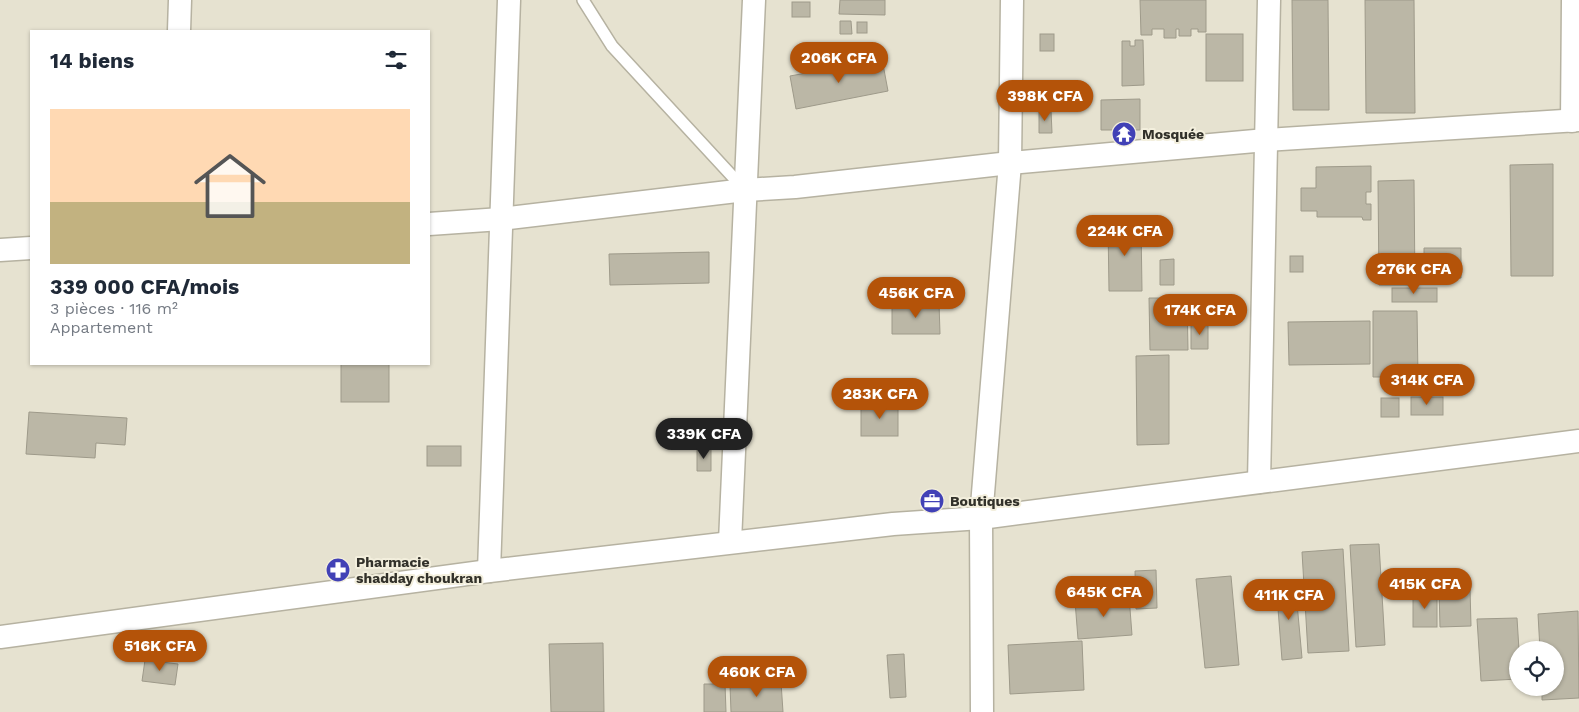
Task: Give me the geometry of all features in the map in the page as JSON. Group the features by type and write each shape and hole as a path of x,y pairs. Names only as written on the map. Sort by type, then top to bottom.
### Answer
{"street":[{"path":"179,30 180,0"},
{"path":"489,571 509,0"},
{"path":"730,542 754,0"},
{"path":"982,712 982,518 1010,163 1012,0"},
{"path":"1259,482 1269,0"},
{"path":"430,224 501,219 745,190 795,187 1010,163 1266,140 1575,120 1573,0"},
{"path":"0,250 30,248"},
{"path":"0,637 489,571 893,524 982,518 1579,441"}],"lane":[{"path":"583,0 612,46 745,190"}],"building":[{"path":"840,0 885,0 885,15 839,14"},
{"path":"1140,0 1206,0 1206,32 1198,32 1198,29 1191,29 1191,36 1179,36 1179,29 1176,29 1176,38 1164,38 1164,29 1152,29 1152,35 1141,35"},
{"path":"1292,0 1328,0 1329,110 1293,110"},
{"path":"1365,0 1414,0 1415,113 1366,113"},
{"path":"792,2 810,2 810,17 792,17"},
{"path":"840,21 851,21 852,34 840,34"},
{"path":"857,22 867,22 867,33 857,33"},
{"path":"1040,34 1054,34 1054,51 1040,51"},
{"path":"1206,34 1243,34 1243,81 1206,81"},
{"path":"1135,40 1143,40 1144,85 1122,86 1122,41 1130,41 1130,46 1135,46"},
{"path":"882,59 888,91 796,109 790,76"},
{"path":"1140,99 1140,130 1101,130 1101,100"},
{"path":"1039,110 1051,110 1052,133 1039,133"},
{"path":"1553,164 1553,276 1511,276 1510,165"},
{"path":"1371,166 1371,192 1366,192 1366,204 1371,204 1371,220 1363,220 1362,217 1317,217 1317,211 1301,211 1301,188 1316,188 1316,167"},
{"path":"1414,180 1415,285 1379,285 1378,181"},
{"path":"1108,224 1141,224 1142,291 1109,291"},
{"path":"1424,248 1461,248 1461,278 1424,279"},
{"path":"709,252 709,283 610,285 609,254"},
{"path":"1290,256 1303,256 1303,272 1290,272"},
{"path":"1174,259 1174,285 1160,285 1160,260"},
{"path":"1392,288 1437,288 1437,302 1392,302"},
{"path":"1149,298 1187,298 1188,350 1150,350"},
{"path":"939,303 940,334 892,334 892,304"},
{"path":"1373,311 1417,311 1418,377 1373,377"},
{"path":"1370,321 1370,364 1289,365 1288,322"},
{"path":"1208,322 1208,349 1191,349 1191,323"},
{"path":"1169,355 1169,444 1137,445 1136,356"},
{"path":"341,365 389,365 389,402 341,402"},
{"path":"1411,397 1443,397 1443,415 1411,415"},
{"path":"1381,398 1399,398 1399,417 1381,417"},
{"path":"861,403 898,403 898,436 861,436"},
{"path":"29,412 127,418 125,445 96,443 95,458 26,454"},
{"path":"427,446 461,446 461,466 427,466"},
{"path":"697,448 711,449 711,471 697,471"},
{"path":"1379,544 1385,645 1356,647 1350,545"},
{"path":"1343,549 1349,651 1308,653 1302,552"},
{"path":"1156,570 1157,608 1136,609 1135,571"},
{"path":"1231,576 1239,665 1205,668 1196,579"},
{"path":"1295,581 1302,658 1282,660 1276,583"},
{"path":"1470,588 1471,626 1440,627 1439,589"},
{"path":"1413,594 1437,594 1437,627 1413,627"},
{"path":"1129,596 1132,635 1078,639 1075,601"},
{"path":"1578,611 1579,698 1542,700 1542,696 1564,696 1564,641 1540,641 1538,614"},
{"path":"1517,618 1518,641 1509,641 1509,679 1481,681 1477,619"},
{"path":"1082,641 1084,690 1010,694 1008,645"},
{"path":"603,643 604,712 551,712 549,644"},
{"path":"904,654 906,697 890,698 887,655"},
{"path":"145,660 178,664 175,685 142,681"},
{"path":"781,682 783,712 731,712 730,685"},
{"path":"704,684 725,684 726,712 704,712"}],"place":[{"name":"Mosquée","path":"1124,134"},
{"name":"Boutiques","path":"932,501"},
{"name":"Pharmacie shadday choukran","path":"338,570"}]}
